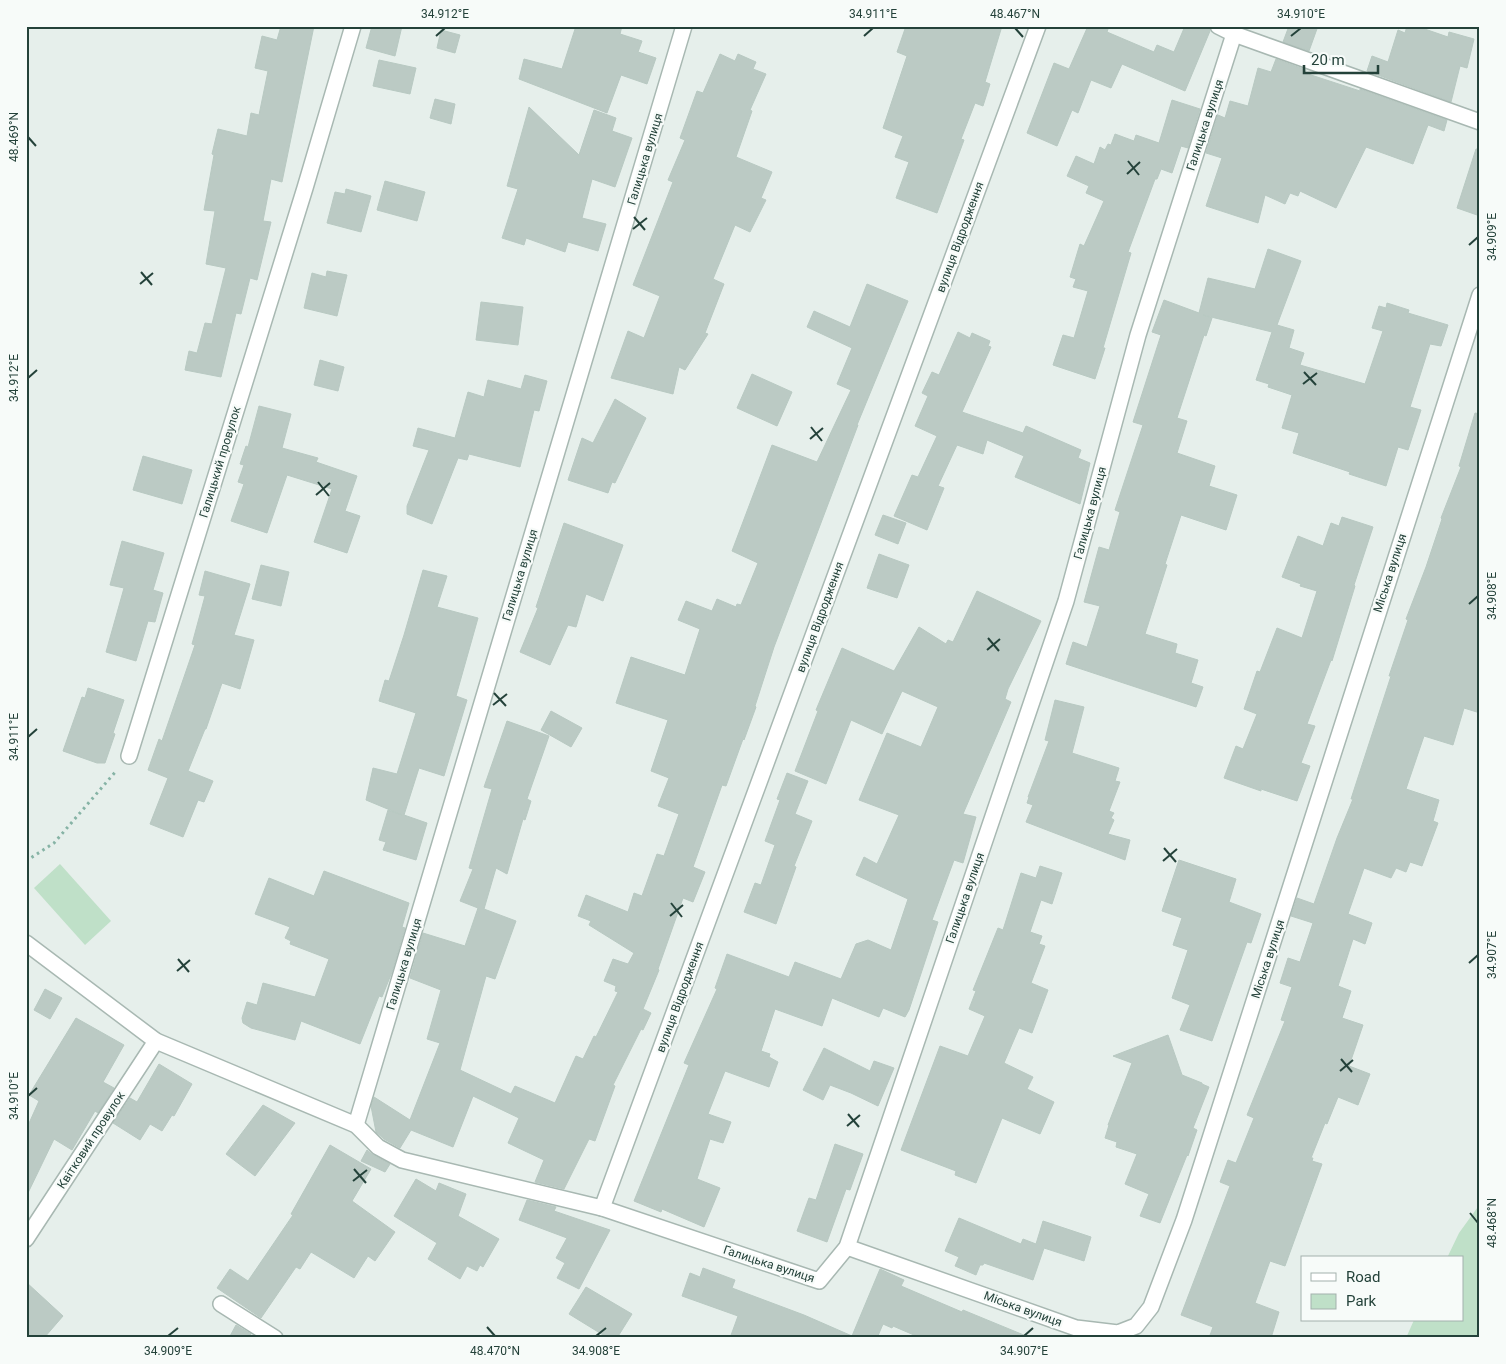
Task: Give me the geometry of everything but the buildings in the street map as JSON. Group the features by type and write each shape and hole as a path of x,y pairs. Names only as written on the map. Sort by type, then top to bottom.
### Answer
{"street":[{"name":"Галицький провулок","path":"129,756 302,198 353,26"},
{"name":"Галицька вулиця","path":"356,1125 684,26"},
{"name":"вулиця Відродження","path":"602,1208 1038,26"},
{"path":"1218,26 1234,34 1480,122"},
{"name":"Галицька вулиця","path":"26,943 156,1041 356,1125 378,1147 402,1160 602,1208 819,1282 847,1247 1066,601 1138,335 1234,34"},
{"name":"Міська вулиця","path":"847,1247 1075,1333 1118,1334 1136,1326 1151,1307 1184,1220 1480,295"},
{"name":"Квітковий провулок","path":"26,1239 156,1041"},
{"path":"221,1304 275,1338"}],"path":[{"path":"26,861 54,843 129,756"}],"green space":[{"path":"60,864 111,921 85,945 34,888"},
{"path":"1480,1204 1480,1338 1406,1338 1413,1322 1464,1322 1464,1256 1448,1256 1459,1233"}]}
